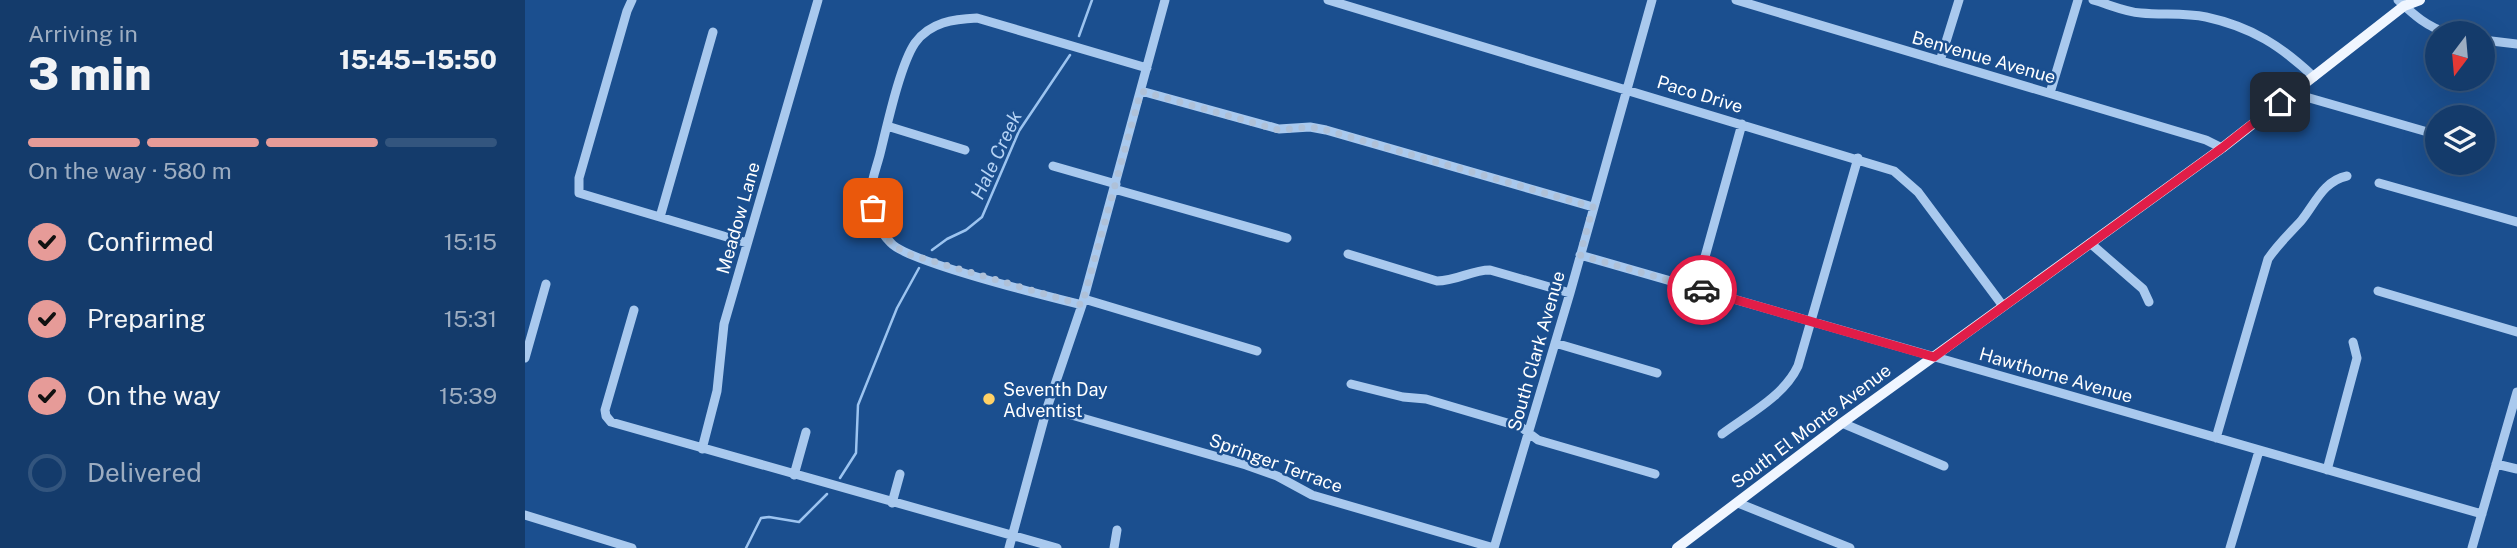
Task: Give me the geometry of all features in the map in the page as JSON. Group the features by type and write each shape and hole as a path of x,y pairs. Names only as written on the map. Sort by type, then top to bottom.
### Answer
{"main road":[{"name":"South El Monte Avenue","path":"1677,548 1842,423 2222,148 2314,77 2403,2 2420,0"}],"street":[{"path":"632,0 579,178 579,193 747,243"},
{"name":"Meadow Lane","path":"702,449 717,391 724,324 818,0"},
{"path":"1009,548 1048,408 1083,302 1165,0"},
{"name":"Paco Drive","path":"1328,0 1894,171 1908,181 2003,306"},
{"name":"South Clark Avenue","path":"1494,548 1570,293 1652,0"},
{"name":"Benvenue Avenue","path":"1736,0 2206,140 2222,148"},
{"path":"1940,61 1959,0"},
{"path":"2050,93 2078,0"},
{"path":"2093,0 2137,13 2204,17 2236,26 2275,43 2314,77"},
{"path":"2403,2 2425,23"},
{"path":"1147,68 977,18 952,19 931,28 916,42 907,62 887,126 870,192 876,224 892,246 928,262 1257,351"},
{"path":"660,217 713,32"},
{"path":"2495,41 2517,44"},
{"path":"1141,91 1279,130 1310,127 1326,130 1593,207"},
{"path":"2293,93 2425,131"},
{"path":"1696,289 1742,124"},
{"path":"887,126 965,150"},
{"path":"1722,435 1781,391 1791,380 1858,158"},
{"path":"1053,166 1287,238"},
{"path":"2216,438 2268,259 2322,191 2338,178 2347,176"},
{"path":"2379,183 2517,222"},
{"path":"2090,243 2143,289 2149,302"},
{"path":"1348,254 1437,281 1450,281 1481,270 1490,270 1570,293"},
{"name":"Hawthorne Avenue","path":"1580,255 2482,514"},
{"path":"525,358 546,284"},
{"path":"2378,291 2517,332"},
{"path":"634,310 605,410 606,416 614,423 1057,548"},
{"path":"2327,470 2357,358 2353,342"},
{"path":"1555,343 1657,373"},
{"path":"1351,384 1393,395 1426,399 1521,426 1538,440 1655,474"},
{"path":"2472,548 2517,392"},
{"name":"Springer Terrace","path":"1048,408 1246,466 1277,476 1312,495 1494,548"},
{"path":"1842,423 1944,466"},
{"path":"794,475 806,432"},
{"path":"2230,548 2259,450"},
{"path":"2496,464 2517,469"},
{"path":"892,503 900,474"},
{"path":"1738,503 1850,548"},
{"path":"525,515 632,548"},
{"path":"1114,548 1117,530"}],"waterway":[{"name":"Hale Creek","path":"1079,36 1092,0"},
{"name":"Hale Creek","path":"932,250 982,217 1019,131 1070,55"},
{"name":"Hale Creek","path":"840,478 856,453 858,405 897,308 919,268"},
{"name":"Hale Creek","path":"746,548 761,518 799,522 827,494"}],"way so far":[{"path":"873,208 876,224 892,246 908,254 1082,305 1141,91 1279,130 1310,127 1326,130 1593,207 1580,255 1702,290"}],"place":[{"name":"Seventh Day Adventist","path":"989,399"}],"route":[{"path":"1702,290 1934,357 2222,148 2280,102"}]}
